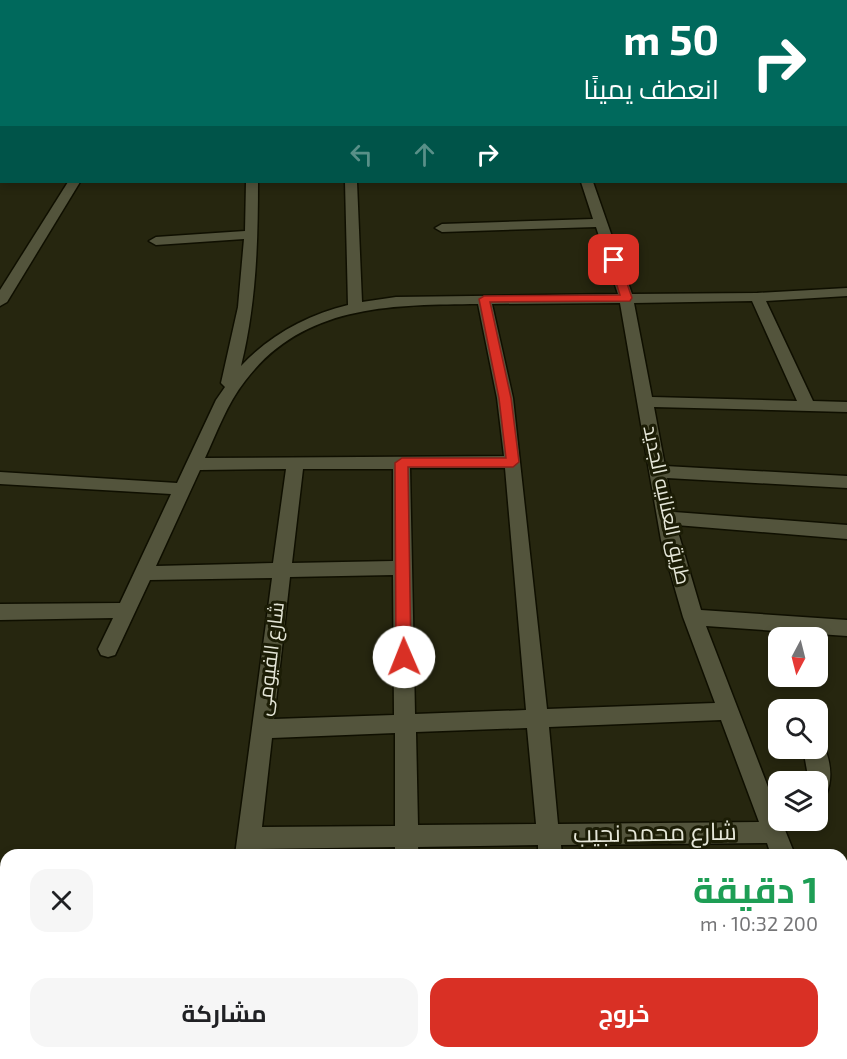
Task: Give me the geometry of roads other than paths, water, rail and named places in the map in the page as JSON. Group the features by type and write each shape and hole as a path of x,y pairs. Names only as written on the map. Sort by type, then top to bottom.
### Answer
{"street":[{"path":"0,302 74,183"},
{"path":"224,400 240,342 249,292 252,183"},
{"path":"351,183 355,308"},
{"name":"طريق العنانيه الجديد","path":"587,183 626,298 670,540 693,617 728,711 768,796"},
{"path":"442,228 602,223"},
{"path":"156,241 252,235"},
{"path":"108,650 236,378 253,359 274,342 308,324 355,308 396,301 757,297 847,292"},
{"path":"757,297 807,406"},
{"path":"484,299 505,398 513,462 549,845"},
{"path":"645,402 847,407"},
{"path":"194,464 513,462"},
{"name":"شارع الفيومى","path":"248,847 295,463"},
{"path":"402,463 406,846"},
{"path":"657,471 847,483"},
{"path":"0,478 182,489"},
{"path":"666,518 847,532"},
{"path":"144,573 402,568"},
{"path":"0,612 126,610"},
{"path":"693,617 847,628"},
{"path":"262,729 728,711"},
{"name":"طريق العنانيه الجديد","path":"774,832 781,849"},
{"name":"شارع محمد نجيب","path":"248,847 549,845 774,832"}]}
